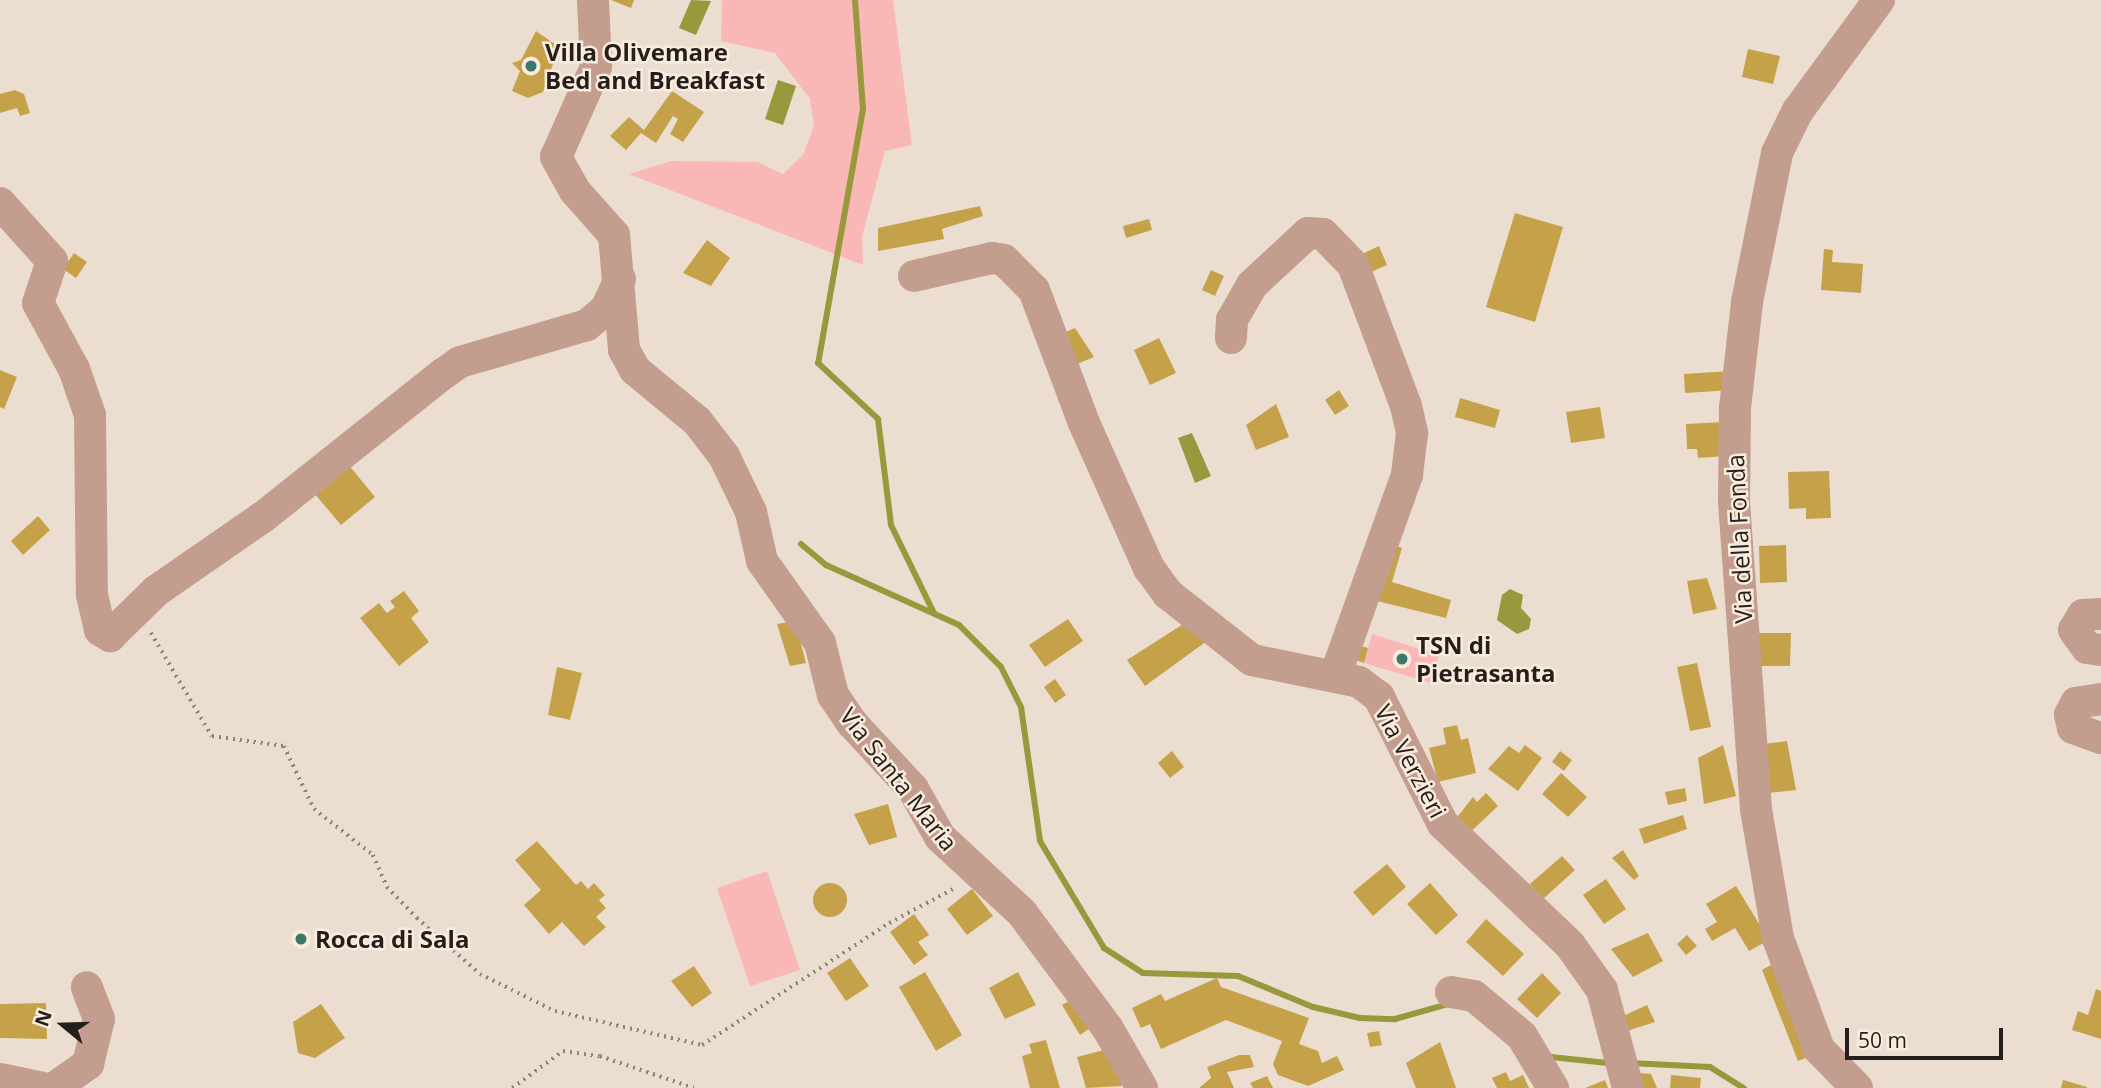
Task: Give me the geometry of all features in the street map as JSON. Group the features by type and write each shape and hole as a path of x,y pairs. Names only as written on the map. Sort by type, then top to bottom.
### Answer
{"street":[{"name":"Via Santa Maria","path":"593,0 596,67 556,157 575,191 614,235 621,278 624,350 635,370 697,421 724,456 751,512 762,561 820,643 833,695 913,789 940,837 986,875 1108,1029 1142,1088"},
{"name":"Via della Fonda","path":"1857,1088 1819,1049 1778,938 1756,809 1734,501 1735,408 1747,302 1777,153 1797,113 1879,0"},
{"path":"0,203 52,261 38,303 74,369 90,415 92,595 100,630 120,632 156,591 263,517 460,362 587,325 606,310 621,278"},
{"path":"1231,338 1236,311 1252,285 1308,233 1323,234 1353,265 1406,406 1412,433 1407,475 1335,676"},
{"name":"Via Verzieri","path":"914,276 1004,260 1034,290 1084,423 1149,568 1167,594 1252,660 1335,676 1379,697 1443,824 1570,945 1602,990 1628,1088"},
{"path":"2101,614 2083,615 2074,630 2087,648 2101,650"},
{"path":"2101,699 2076,703 2070,715 2073,728 2101,738"},
{"path":"54,1088 88,1064 99,1019 87,987"},
{"path":"1451,992 1474,996 1514,1029 1553,1088"},
{"path":"0,1079 43,1088"}],"path":[{"path":"136,614 212,736 284,746 314,809 373,855 387,887 417,918 480,974 555,1011 702,1045 889,923 986,875"},
{"path":"512,1088 563,1051 600,1056 694,1088"}],"shaded area":[{"path":"691,0 711,1 696,35 679,28"},
{"path":"722,0 893,0 912,145 885,151 862,237 863,265 629,174 671,161 757,162 783,174 803,155 814,126 810,99 775,53 721,41"},
{"path":"778,80 796,86 783,125 765,119"},
{"path":"1192,433 1211,476 1195,483 1178,438"},
{"path":"1510,589 1523,595 1521,608 1531,619 1529,629 1517,634 1497,620 1502,595"},
{"name":"TSN di Pietrasanta","path":"1372,634 1439,655 1431,683 1364,663"},
{"path":"767,871 800,970 750,986 717,888"}],"building":[{"path":"611,0 634,0 631,8"},
{"name":"Villa Olivemare Bed and Breakfast","path":"536,31 559,47 543,92 528,98 512,91 520,71 512,63 521,60"},
{"path":"1748,49 1780,56 1773,84 1742,77"},
{"path":"15,90 24,94 30,113 20,116 17,108 0,113 0,94"},
{"path":"672,91 704,112 683,142 670,134 678,119 673,116 656,143 641,133 626,150 610,136 629,117 644,130"},
{"path":"980,206 983,216 942,229 944,239 878,251 878,228"},
{"path":"1515,213 1563,227 1535,322 1486,307"},
{"path":"1149,219 1152,230 1126,238 1123,226"},
{"path":"707,240 730,258 711,286 683,273"},
{"path":"1379,246 1387,265 1371,272 1362,254"},
{"path":"1824,249 1833,250 1832,262 1863,264 1861,293 1821,290"},
{"path":"74,253 87,262 76,278 63,269"},
{"path":"1211,270 1224,276 1215,296 1202,290"},
{"path":"1075,328 1094,357 1070,367 1057,336"},
{"path":"1159,338 1176,373 1150,385 1134,350"},
{"path":"0,370 17,377 4,409 0,407"},
{"path":"1731,371 1732,390 1685,393 1684,374"},
{"path":"1339,390 1349,406 1335,415 1325,400"},
{"path":"1460,398 1500,410 1495,428 1455,417"},
{"path":"1276,404 1289,437 1256,450 1246,425"},
{"path":"1600,407 1605,438 1571,443 1566,412"},
{"path":"1724,422 1725,456 1698,458 1697,449 1687,449 1686,424"},
{"path":"348,464 375,497 341,525 314,493"},
{"path":"1829,471 1831,518 1806,519 1806,508 1789,509 1788,472"},
{"path":"38,516 50,530 23,555 11,541"},
{"path":"1390,544 1402,548 1392,582 1451,600 1446,618 1373,600"},
{"path":"1786,545 1787,582 1760,583 1759,546"},
{"path":"1707,578 1717,609 1693,614 1687,581"},
{"path":"404,591 419,611 411,618 429,642 399,666 360,618 379,603 387,613 395,607 390,601"},
{"path":"1068,619 1083,641 1045,667 1029,645"},
{"path":"1191,619 1207,641 1145,686 1127,660"},
{"path":"795,621 806,663 790,666 777,624"},
{"path":"1758,633 1791,633 1790,666 1758,666"},
{"path":"1358,645 1368,648 1364,663 1353,659"},
{"path":"1697,663 1711,727 1690,731 1677,667"},
{"path":"557,667 582,673 570,720 548,715"},
{"path":"1055,679 1066,695 1055,703 1044,687"},
{"path":"1457,725 1461,740 1468,738 1476,773 1438,782 1429,748 1446,744 1443,728"},
{"path":"1787,741 1796,790 1768,793 1763,744"},
{"path":"1525,745 1542,758 1518,791 1488,769 1509,746 1519,753"},
{"path":"1723,745 1736,796 1704,804 1698,758"},
{"path":"1172,751 1184,767 1170,778 1158,763"},
{"path":"1560,751 1572,760 1564,771 1552,762"},
{"path":"1561,773 1587,797 1568,817 1542,794"},
{"path":"1685,788 1687,801 1668,805 1665,792"},
{"path":"1486,793 1498,806 1464,838 1451,825 1473,797 1477,802"},
{"path":"888,804 897,837 869,845 854,814"},
{"path":"1683,815 1687,829 1644,844 1639,829"},
{"path":"537,841 576,885 581,881 588,889 594,883 605,895 599,900 606,908 596,917 606,927 584,946 562,922 549,934 524,905 541,890 515,860"},
{"path":"1623,850 1639,876 1634,880 1612,858"},
{"path":"1562,856 1575,870 1543,899 1530,884"},
{"path":"1387,864 1406,887 1373,916 1353,892"},
{"path":"1606,879 1626,909 1604,924 1583,895"},
{"path":"830,883 842,888 847,900 842,912 830,917 818,912 813,900 818,888"},
{"path":"1430,883 1458,915 1436,935 1407,904"},
{"path":"1736,886 1769,940 1749,951 1735,928 1712,941 1705,929 1717,922 1706,904"},
{"path":"972,889 993,916 967,935 947,909"},
{"path":"914,914 929,935 918,942 928,955 914,965 890,932"},
{"path":"1486,919 1524,954 1503,976 1466,942"},
{"path":"1648,933 1663,961 1633,977 1611,949"},
{"path":"1687,935 1697,946 1686,955 1677,944"},
{"path":"850,958 869,986 846,1001 827,973"},
{"path":"1778,961 1813,1055 1798,1061 1762,970"},
{"path":"694,966 712,993 692,1007 671,981"},
{"path":"925,972 962,1035 936,1051 899,987"},
{"path":"1018,972 1036,1005 1005,1019 989,988"},
{"path":"1542,973 1561,993 1537,1018 1517,999"},
{"path":"1217,978 1221,987 1309,1018 1299,1044 1318,1051 1322,1063 1337,1056 1344,1070 1308,1086 1278,1075 1273,1064 1282,1041 1226,1020 1161,1049 1150,1024 1141,1028 1132,1008 1161,994 1165,1001"},
{"path":"2096,989 2101,991 2101,1039 2072,1030 2078,1011 2088,1015"},
{"path":"1076,997 1093,1026 1080,1035 1062,1005"},
{"path":"46,1003 47,1039 0,1038 0,1004"},
{"path":"321,1004 345,1038 315,1058 298,1053 293,1022"},
{"path":"1647,1005 1655,1022 1627,1031 1621,1017"},
{"path":"1379,1031 1382,1045 1370,1047 1367,1033"},
{"path":"1046,1040 1060,1088 1030,1088 1022,1056 1032,1053 1029,1044"},
{"path":"1440,1042 1456,1088 1416,1088 1406,1063"},
{"path":"1112,1048 1122,1086 1086,1088 1077,1057"},
{"path":"1239,1055 1250,1055 1254,1067 1227,1072 1234,1088 1199,1088 1211,1078 1207,1067"},
{"path":"1506,1072 1510,1081 1523,1075 1529,1088 1497,1088 1492,1078"},
{"path":"1628,1072 1651,1074 1657,1088 1634,1088"},
{"path":"1671,1075 1701,1078 1700,1088 1670,1088"},
{"path":"1267,1076 1273,1088 1253,1088 1250,1083"},
{"path":"1605,1080 1608,1088 1585,1088"},
{"path":"2063,1080 2087,1087 2087,1088 2061,1088"}],"waterway":[{"path":"855,0 863,109 818,363 878,419 891,525 934,613"},
{"path":"801,544 826,565 959,625 1001,667 1021,707 1040,841 1104,948 1143,973 1238,976 1313,1007 1360,1018 1395,1019 1448,1004"},
{"path":"1551,1057 1608,1063"},
{"path":"1630,1063 1710,1067 1744,1088"}],"place":[{"name":"Villa Olivemare Bed and Breakfast","path":"531,66"},
{"name":"TSN di Pietrasanta","path":"1402,659"},
{"name":"Rocca di Sala","path":"301,939"}]}
